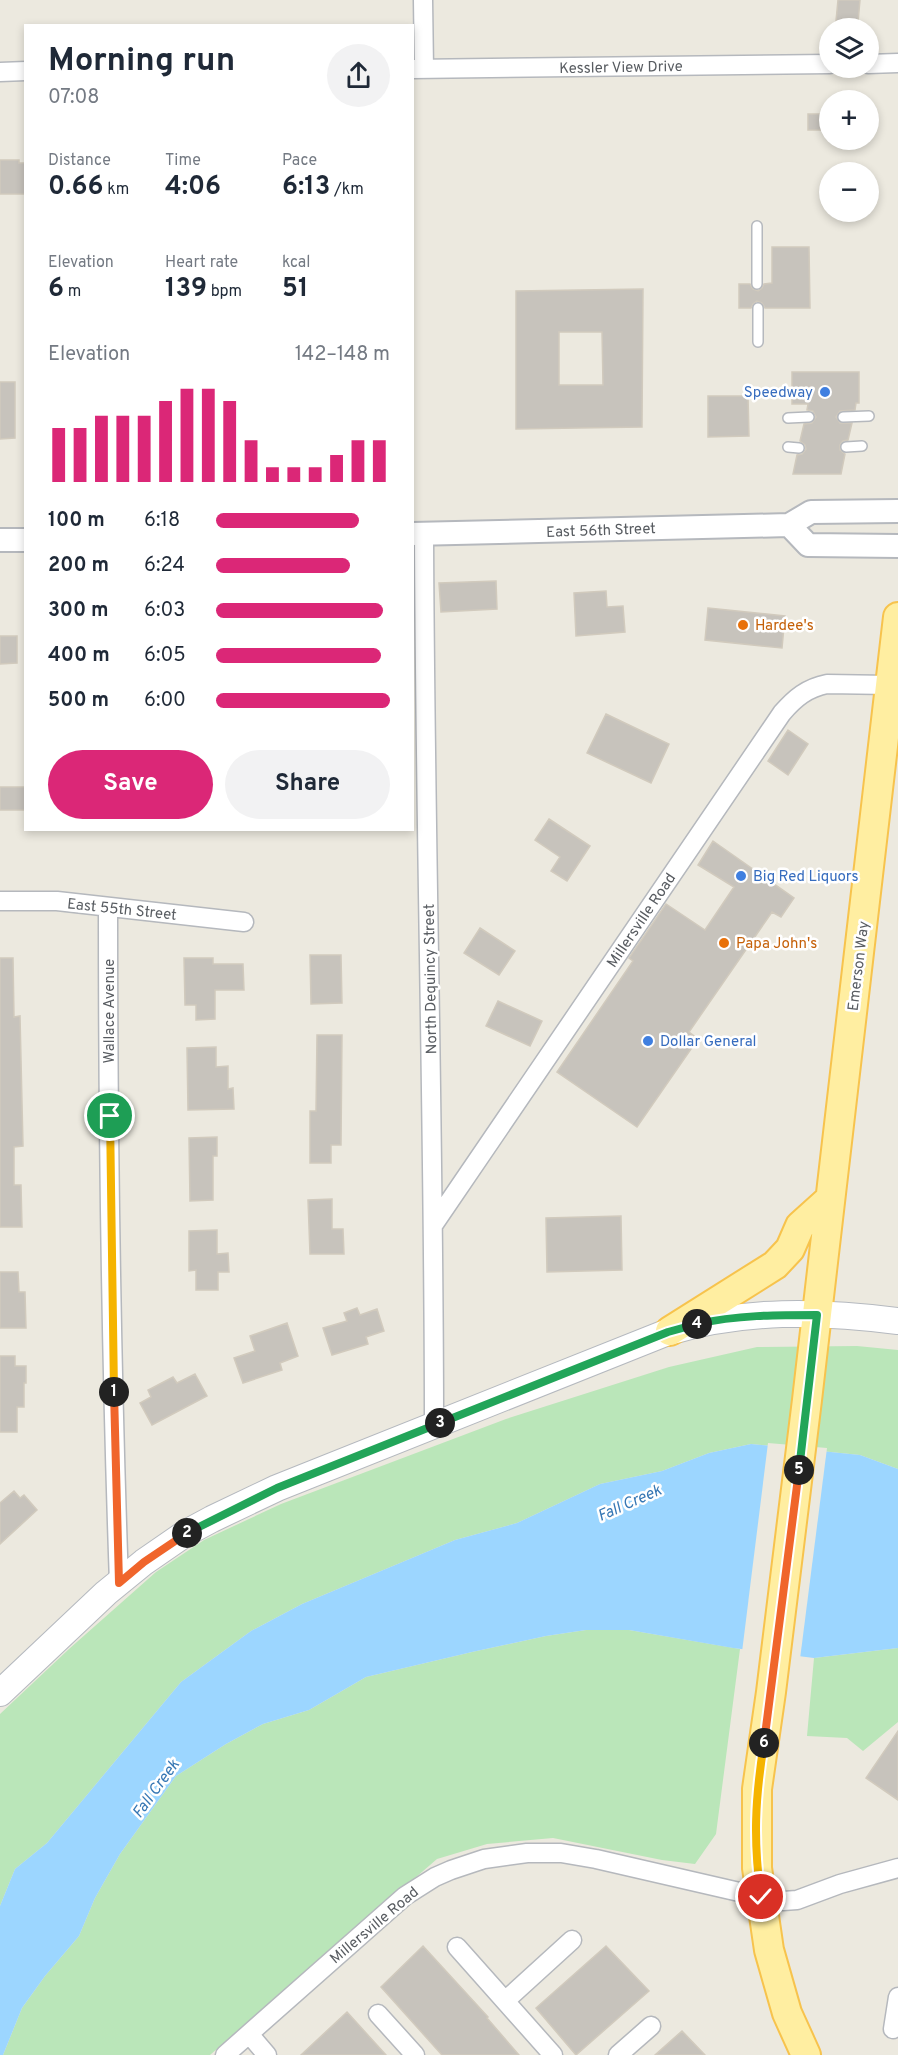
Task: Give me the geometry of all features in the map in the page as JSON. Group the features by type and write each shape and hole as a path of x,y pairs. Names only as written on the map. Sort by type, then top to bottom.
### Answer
{"main road":[{"name":"Emerson Way","path":"806,2055 773,1969 757,1868 757,1789 807,1400 898,617"},
{"path":"670,1331 775,1265 790,1249 800,1226 830,1199"},
{"path":"0,1693 95,1602 144,1562 186,1533 277,1488 670,1331 734,1317 762,1314 856,1316 898,1321"}],"street":[{"path":"418,69 423,0"},
{"path":"879,64 898,63"},
{"name":"Kessler View Drive","path":"418,69 819,64"},
{"path":"0,72 24,72"},
{"name":"East 56th Street","path":"418,534 789,525 811,512 898,511"},
{"path":"789,525 808,545 898,546"},
{"name":"North Dequincy Street","path":"418,534 424,688 434,1224 434,1425"},
{"path":"0,540 24,540"},
{"name":"Millersville Road","path":"434,1224 782,713 801,694 818,686 890,684"},
{"name":"East 55th Street","path":"0,902 57,901 244,922"},
{"name":"Wallace Avenue","path":"108,908 114,1420 119,1583"},
{"name":"Millersville Road","path":"225,2055 405,1896 435,1877 484,1859 527,1853 561,1853 783,1901 797,1900 840,1884 898,1868"},
{"path":"505,2001 573,1940"},
{"path":"457,1947 553,2055"},
{"path":"893,2029 898,1997"},
{"path":"378,2014 415,2055"},
{"path":"618,2055 651,2025"},
{"path":"249,2034 267,2055"}],"lane":[{"path":"757,226 757,284"},
{"path":"758,308 758,342"},
{"path":"843,417 869,416"},
{"path":"788,418 809,417"},
{"path":"846,447 862,446"},
{"path":"788,447 799,448"}],"green space":[{"path":"857,1346 898,1350 898,1469 860,1455 751,1444 709,1453 662,1471 600,1484 517,1523 455,1540 302,1604 251,1631 181,1682 47,1843 15,1869 0,1906 0,1714 156,1572 204,1540 281,1504 506,1419 669,1367 757,1347"},
{"path":"586,1630 629,1630 740,1649 716,1834 695,1864 662,1860 553,1838 487,1844 437,1859 210,2055 3,2055 22,2008 45,1976 79,1936 95,1898 120,1854 176,1776 226,1744 263,1724 309,1710 366,1677 546,1636"},
{"path":"898,1648 898,1722 863,1751 847,1738 807,1736 814,1658"}],"water":[{"name":"Fall Creek","path":"751,1444 860,1455 898,1469 898,1648 814,1658 733,1648 629,1630 586,1630 546,1636 366,1677 309,1710 263,1724 226,1744 176,1776 120,1854 95,1898 79,1936 45,1976 22,2008 3,2055 0,2055 0,1906 15,1869 47,1843 181,1682 251,1631 302,1604 455,1540 517,1523 600,1484 662,1471 709,1453"}],"pier":[{"path":"768,1443 827,1448 800,1659 742,1652"}],"building":[{"path":"838,0 860,0 858,18 836,18"},
{"path":"808,114 819,114 819,130 808,130"},
{"path":"0,160 19,160 19,163 24,163 24,194 0,194"},
{"path":"772,247 809,247 810,308 765,308 757,301 751,308 739,308 739,284 750,284 758,291 764,284 772,283"},
{"path":"643,289 642,427 516,429 516,291","holes":["559,332 602,332 603,385 559,385"]},
{"path":"792,372 859,372 859,403 856,403 855,410 840,411 836,417 840,423 852,423 848,440 843,441 840,445 840,450 845,454 841,474 793,474 797,455 802,454 806,449 800,441 804,424 812,423 816,417 813,411 807,410 808,404 792,404"},
{"path":"0,382 15,382 15,438 0,439"},
{"path":"708,396 748,396 749,436 708,437"},
{"path":"496,581 497,609 441,612 439,583"},
{"path":"606,591 607,607 623,606 625,632 576,636 574,593"},
{"path":"708,608 785,616 782,648 705,640"},
{"path":"0,636 17,636 17,663 0,664"},
{"path":"606,714 669,744 651,783 587,753"},
{"path":"788,730 808,744 788,775 768,761"},
{"path":"0,787 24,787 24,810 0,810"},
{"path":"549,819 590,846 567,881 551,871 560,857 535,840"},
{"path":"713,841 794,898 781,917 772,912 689,1032 698,1039 637,1127 557,1072 633,961 629,958 666,904 705,930 734,887 698,865"},
{"path":"480,928 515,951 499,975 464,953"},
{"path":"310,955 341,955 342,1003 311,1004"},
{"path":"0,958 13,958 14,1017 20,1016 23,1146 14,1147 14,1185 21,1185 22,1227 0,1227"},
{"path":"184,958 213,958 213,964 243,964 244,990 215,990 215,1019 196,1020 196,1005 185,1005"},
{"path":"498,1001 542,1021 530,1046 486,1026"},
{"path":"317,1035 342,1035 341,1145 331,1145 331,1163 310,1163 310,1111 316,1111"},
{"path":"216,1047 216,1067 228,1066 228,1089 233,1088 234,1109 188,1110 187,1048"},
{"path":"217,1137 217,1156 213,1156 213,1200 190,1201 189,1138"},
{"path":"332,1199 332,1229 343,1229 344,1254 310,1254 308,1200"},
{"path":"621,1216 622,1270 547,1272 546,1218"},
{"path":"217,1230 217,1254 228,1253 229,1272 218,1272 218,1290 196,1290 196,1270 189,1271 189,1231"},
{"path":"0,1272 18,1272 19,1292 25,1292 26,1328 0,1328"},
{"path":"357,1308 360,1315 377,1309 384,1331 366,1337 368,1344 332,1355 323,1328 347,1321 344,1313"},
{"path":"287,1323 298,1356 280,1363 282,1370 243,1383 234,1358 255,1351 250,1336"},
{"path":"0,1356 15,1356 15,1366 26,1366 24,1407 17,1407 17,1432 0,1432"},
{"path":"195,1374 207,1396 152,1425 140,1403 151,1397 148,1390 173,1377 177,1383"},
{"path":"14,1491 20,1498 24,1495 37,1510 0,1544 0,1503"},
{"path":"898,1731 898,1800 866,1778"},
{"path":"423,1946 488,2017 519,2055 442,2055 381,1987"},
{"path":"606,1946 649,1991 576,2055 536,2008"},
{"path":"347,2012 386,2055 301,2055"},
{"path":"682,2031 705,2055 655,2055"}],"place":[{"name":"Speedway","path":"825,392"},
{"name":"Hardee's","path":"743,625"},
{"name":"Big Red Liquors","path":"741,876"},
{"name":"Papa John's","path":"724,943"},
{"name":"Dollar General","path":"648,1041"}],"route":[{"path":"110,1116 119,1583 144,1562 186,1533 277,1488 668,1332 722,1318 762,1314 817,1315 757,1789 756,1851 761,1897"}]}
